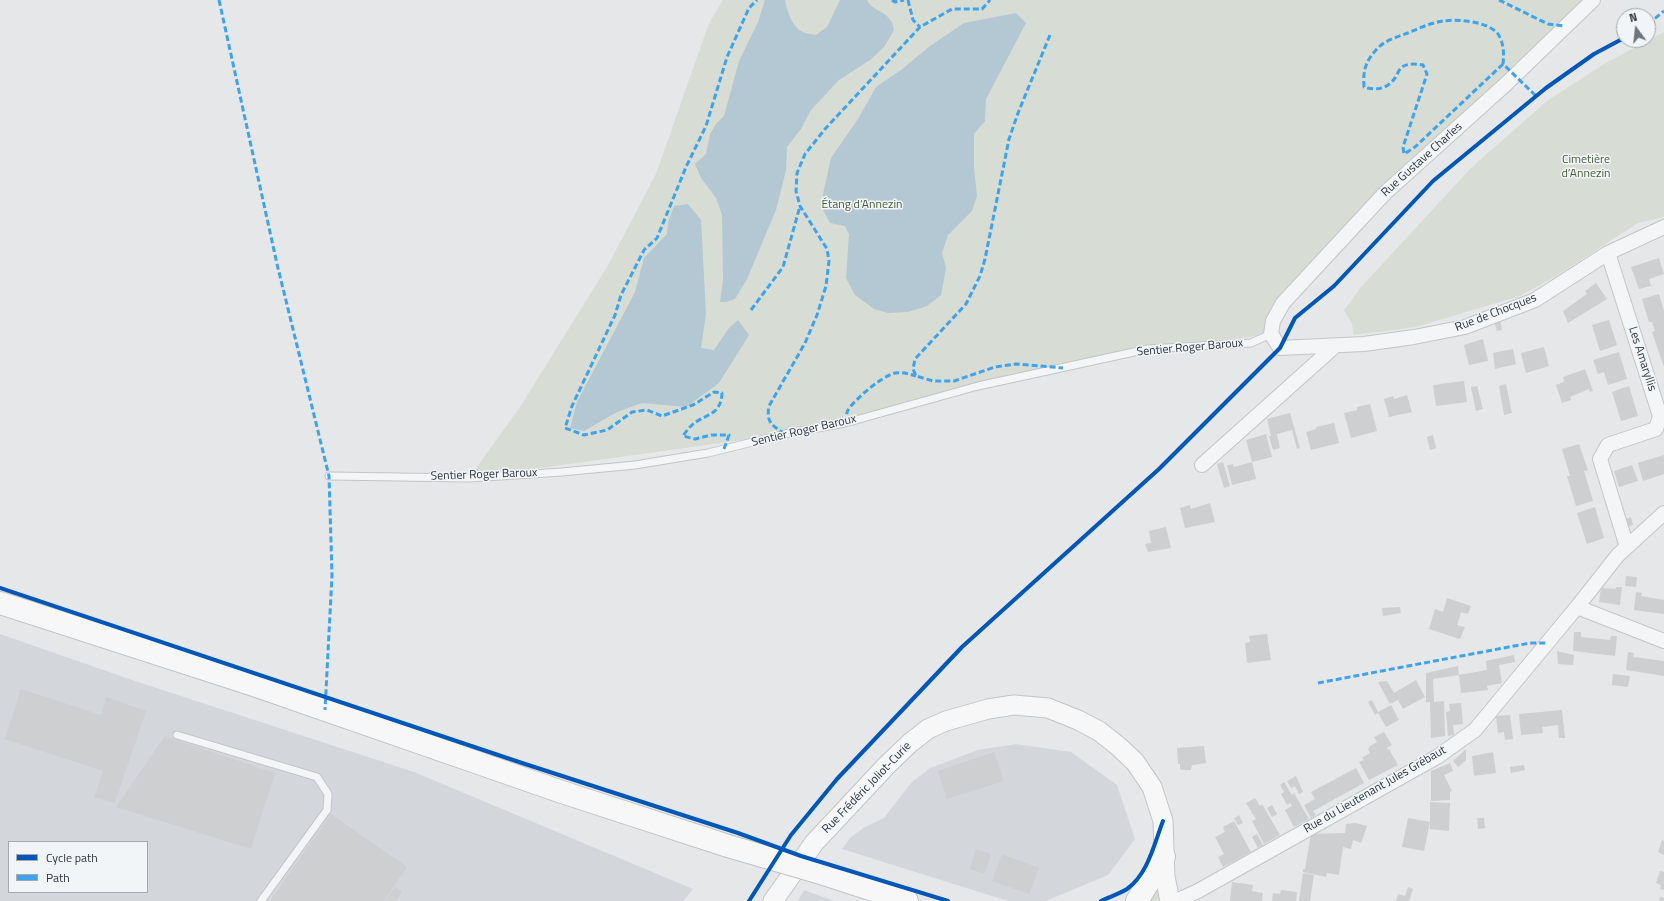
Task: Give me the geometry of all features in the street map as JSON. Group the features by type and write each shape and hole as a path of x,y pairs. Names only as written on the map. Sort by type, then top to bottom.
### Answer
{"main road":[{"path":"0,603 258,687 562,792 728,846 824,874 907,901"},
{"path":"1136,901 1164,858"}],"street":[{"name":"Rue Gustave Charles","path":"1271,334 1272,321 1283,302 1385,193 1506,84 1593,0"},
{"name":"Rue de Chocques","path":"1271,334 1280,348 1318,345 1334,346 1414,337 1465,327 1535,300 1608,253 1664,227"},
{"name":"Les Amaryllis","path":"1608,253 1660,416 1656,430 1608,445 1600,459 1627,547"},
{"path":"1202,465 1334,346"},
{"name":"Rue du Lieutenant Jules Grébaut","path":"1176,901 1198,891 1437,757 1474,730 1577,607 1618,555 1664,512"},
{"path":"1577,607 1664,640"},
{"name":"Rue Frédéric Joliot-Curie","path":"773,901 814,842 910,743 928,729 946,721 988,709 1014,704 1048,708 1078,720 1099,731 1135,762 1152,788 1162,821 1165,878 1170,901"}],"lane":[{"name":"Sentier Roger Baroux","path":"329,476 469,478 562,472 635,465 708,453 785,434 845,423 978,386 1148,349 1251,343 1271,334"},
{"path":"177,735 317,777 328,794 327,810 261,901"}],"shaded area":[{"path":"0,634 132,680 414,772 693,889 683,901 0,901"},
{"path":"1016,744 1071,752 1117,785 1135,839 1108,875 1046,901 1008,901 842,849 851,837 865,827 884,818 911,783 930,768 978,750"},
{"path":"804,890 834,901 798,901"}],"green space":[{"name":"Étang d’Annezin","path":"723,0 1592,0 1351,220 1267,335 1148,349 785,434 469,478 520,407 607,267 656,174 709,23"},
{"name":"Cimetière d’Annezin","path":"1664,32 1664,217 1638,223 1556,276 1520,296 1416,327 1354,335 1352,324 1344,310 1361,287 1471,168 1547,101 1604,64 1634,48 1656,48 1656,36"},
{"path":"1157,881 1161,901 1145,901"}],"water":[{"path":"765,0 785,0 793,23 799,30 816,35 827,27 840,0 867,0 872,7 889,18 894,30 884,47 870,60 839,80 811,110 801,129 787,147 786,170 776,210 747,279 735,299 720,302 723,280 722,215 716,198 701,178 695,164 706,154 710,134 716,124 724,116 739,61 758,22"},
{"path":"1016,13 1026,23 986,99 985,121 974,134 974,168 977,196 972,211 948,235 942,253 946,268 941,295 927,306 908,312 888,313 874,309 855,295 846,278 849,234 845,226 830,223 823,210 823,194 831,158 858,119 876,87 901,70 930,46 964,23"},
{"path":"688,204 701,220 706,314 701,348 714,350 729,328 738,320 749,335 719,383 686,407 642,403 617,412 584,431 570,428 577,402 635,292 644,258 667,234 668,222 674,206"}],"building":[{"path":"1659,258 1664,274 1649,279 1651,286 1639,289 1631,267"},
{"path":"1596,283 1607,299 1568,323 1563,311 1587,294 1585,291"},
{"path":"1659,294 1664,311 1664,367 1652,332 1655,331 1652,322 1649,322 1642,299"},
{"path":"1500,319 1502,330 1497,331 1494,321"},
{"path":"1609,320 1617,345 1600,351 1592,325"},
{"path":"1483,339 1488,361 1469,365 1464,345"},
{"path":"1544,347 1549,366 1526,373 1521,353"},
{"path":"1513,349 1516,364 1495,369 1493,353"},
{"path":"1619,352 1627,379 1608,385 1604,372 1598,374 1593,360"},
{"path":"1585,369 1593,391 1590,392 1589,389 1570,397 1571,400 1562,403 1556,385 1564,382 1563,377"},
{"path":"1464,381 1467,402 1436,406 1433,385"},
{"path":"1506,384 1512,413 1504,415 1499,386"},
{"path":"1477,386 1483,409 1476,411 1471,387"},
{"path":"1629,386 1638,416 1621,421 1612,392"},
{"path":"1407,395 1412,412 1389,417 1384,399 1393,396 1394,399"},
{"path":"1370,404 1377,431 1351,438 1344,413 1357,410 1357,407"},
{"path":"1290,413 1300,448 1297,449 1292,430 1277,434 1280,448 1273,450 1269,436 1271,436 1267,419"},
{"path":"1334,423 1339,443 1311,450 1306,432 1316,429 1316,427"},
{"path":"1266,434 1272,457 1252,462 1246,440"},
{"path":"1433,435 1436,448 1430,450 1427,437"},
{"path":"1579,444 1588,470 1584,471 1593,501 1576,506 1567,476 1570,476 1562,449"},
{"path":"1664,455 1664,474 1643,481 1638,463"},
{"path":"1223,462 1230,486 1224,488 1217,464"},
{"path":"1252,462 1256,479 1232,485 1227,465 1233,464 1234,467"},
{"path":"1632,465 1638,481 1619,487 1614,471"},
{"path":"1210,503 1215,522 1185,528 1180,508 1190,505 1191,509"},
{"path":"1595,507 1604,538 1587,544 1577,513"},
{"path":"1631,517 1633,525 1626,527 1623,520"},
{"path":"1166,527 1171,548 1148,552 1145,544 1151,543 1149,531"},
{"path":"1626,576 1637,577 1636,587 1625,586"},
{"path":"1616,587 1622,587 1620,605 1599,602 1601,588 1616,589"},
{"path":"1636,592 1642,593 1641,596 1664,600 1664,614 1634,610"},
{"path":"1447,598 1471,606 1468,614 1461,612 1457,625 1465,627 1460,639 1429,629 1435,609 1443,612"},
{"path":"1400,607 1401,613 1383,616 1382,608"},
{"path":"1574,632 1581,632 1581,637 1610,640 1611,636 1617,636 1615,656 1573,651"},
{"path":"1267,634 1271,660 1247,663 1245,643 1250,642 1249,636"},
{"path":"1557,651 1574,655 1573,665 1558,664"},
{"path":"1628,652 1634,653 1633,657 1664,661 1664,676 1626,670"},
{"path":"1514,655 1515,662 1499,665 1502,683 1487,686 1488,690 1461,693 1459,675 1487,670 1486,661"},
{"path":"1458,666 1459,675 1433,679 1434,702 1444,701 1445,736 1431,738 1430,702 1426,702 1426,673"},
{"path":"1613,674 1630,676 1628,687 1612,685"},
{"path":"1416,680 1425,697 1403,709 1398,700 1390,704 1378,682 1387,681 1394,693"},
{"path":"21,689 101,715 106,697 146,711 115,803 94,797 103,771 5,739"},
{"path":"1372,700 1378,712 1391,705 1399,720 1386,727 1378,713 1375,715 1368,702"},
{"path":"1461,703 1463,724 1453,725 1454,735 1448,736 1446,712 1450,711 1449,704"},
{"path":"1562,710 1565,738 1559,738 1558,725 1542,727 1543,733 1521,735 1519,714"},
{"path":"1510,715 1513,739 1505,740 1504,732 1498,733 1496,716"},
{"path":"1384,732 1392,745 1387,748 1398,765 1369,780 1359,762 1364,760 1362,758 1370,753 1368,749 1370,746 1377,742 1374,737"},
{"path":"165,736 275,773 251,849 116,807"},
{"path":"1204,746 1206,763 1192,765 1191,770 1180,769 1180,764 1178,764 1177,748"},
{"path":"1466,749 1466,760 1458,767 1453,761"},
{"path":"994,752 1004,781 947,799 938,771"},
{"path":"1493,752 1496,773 1474,776 1472,756"},
{"path":"1450,763 1453,771 1444,775 1452,791 1450,792 1450,800 1431,801 1431,771"},
{"path":"1524,765 1525,770 1511,773 1510,767"},
{"path":"1356,768 1364,783 1313,811 1316,815 1311,818 1304,805 1315,799 1311,792"},
{"path":"1296,776 1303,792 1299,794 1295,786 1291,788 1287,781"},
{"path":"1284,782 1292,795 1294,793 1309,819 1294,827 1285,810 1292,806 1290,803 1287,805 1281,794 1284,792 1280,785"},
{"path":"1255,798 1260,806 1262,804 1280,835 1264,844 1252,821 1256,819 1246,803"},
{"path":"1430,802 1450,803 1449,831 1430,829"},
{"path":"1272,805 1277,814 1272,817 1267,808"},
{"path":"331,814 407,867 384,901 270,901"},
{"path":"1239,815 1243,823 1238,825 1234,818"},
{"path":"1408,818 1430,822 1424,851 1402,847"},
{"path":"1477,818 1484,818 1485,828 1478,829"},
{"path":"1234,821 1251,852 1223,867 1218,857 1224,854 1215,837 1225,832 1223,827"},
{"path":"1355,823 1367,826 1361,843 1353,840 1351,849 1343,847 1339,875 1327,873 1326,877 1303,872 1303,869 1305,869 1311,834 1345,833 1346,824"},
{"path":"1257,834 1263,845 1258,848 1252,837"},
{"path":"1662,840 1664,841 1664,855 1658,852"},
{"path":"976,849 991,854 984,874 970,869"},
{"path":"1002,854 1039,868 1029,894 992,881"},
{"path":"1660,871 1664,872 1664,890 1660,889 1661,885 1656,883"},
{"path":"1303,873 1314,875 1310,901 1299,901"},
{"path":"1232,882 1253,885 1252,891 1263,893 1262,901 1230,901"},
{"path":"395,887 402,892 396,901 385,901"},
{"path":"1408,887 1413,889 1409,901 1396,901 1398,894 1405,896"},
{"path":"1281,890 1297,892 1296,901 1272,901 1273,893 1280,894"},
{"path":"1660,897 1664,898 1664,901 1659,901"}],"marked path":[{"path":"219,0 277,264 329,476 332,575 325,710"},
{"path":"724,449 729,435 711,435 695,439 683,436 696,422 715,411 721,401 722,393 714,392 693,405 662,416 647,410 632,412 607,430 584,435 565,428 572,406 615,315 621,295 644,250 657,238 686,167 706,126 727,57 749,8 757,0"},
{"path":"892,0 895,2 904,0"},
{"path":"908,0 913,20 920,27"},
{"path":"785,434 769,420 769,406 805,343 817,315 826,286 829,261 827,249 800,206 796,191 797,173 805,154 825,129 920,27 952,9 982,9 990,0"},
{"path":"1499,0 1548,24 1565,26"},
{"path":"1656,18 1664,11"},
{"path":"1503,64 1415,147 1404,154 1403,147 1427,74 1423,65 1409,64 1402,67 1392,82 1385,87 1377,89 1364,87 1364,71 1367,63 1372,54 1382,44 1430,24 1456,20 1487,26 1498,34 1503,49 1503,64 1536,96"},
{"path":"1050,35 1009,139 985,259 980,276 966,304 915,359 913,369 916,376 933,381 954,381 995,367 1016,364 1063,368"},
{"path":"751,310 783,267 800,206"},
{"path":"845,423 847,412 851,405 869,388 883,378 895,373 906,373 916,376"},
{"path":"1318,683 1530,643 1547,643"}],"cycle path":[{"path":"749,901 791,835 837,779 962,647 1159,469 1280,348 1295,318 1334,286 1433,181 1546,88 1594,54 1616,42"},
{"path":"0,588 519,762 738,833 801,856 948,901"},
{"path":"1101,901 1127,889 1134,883 1150,858 1163,821"}]}
